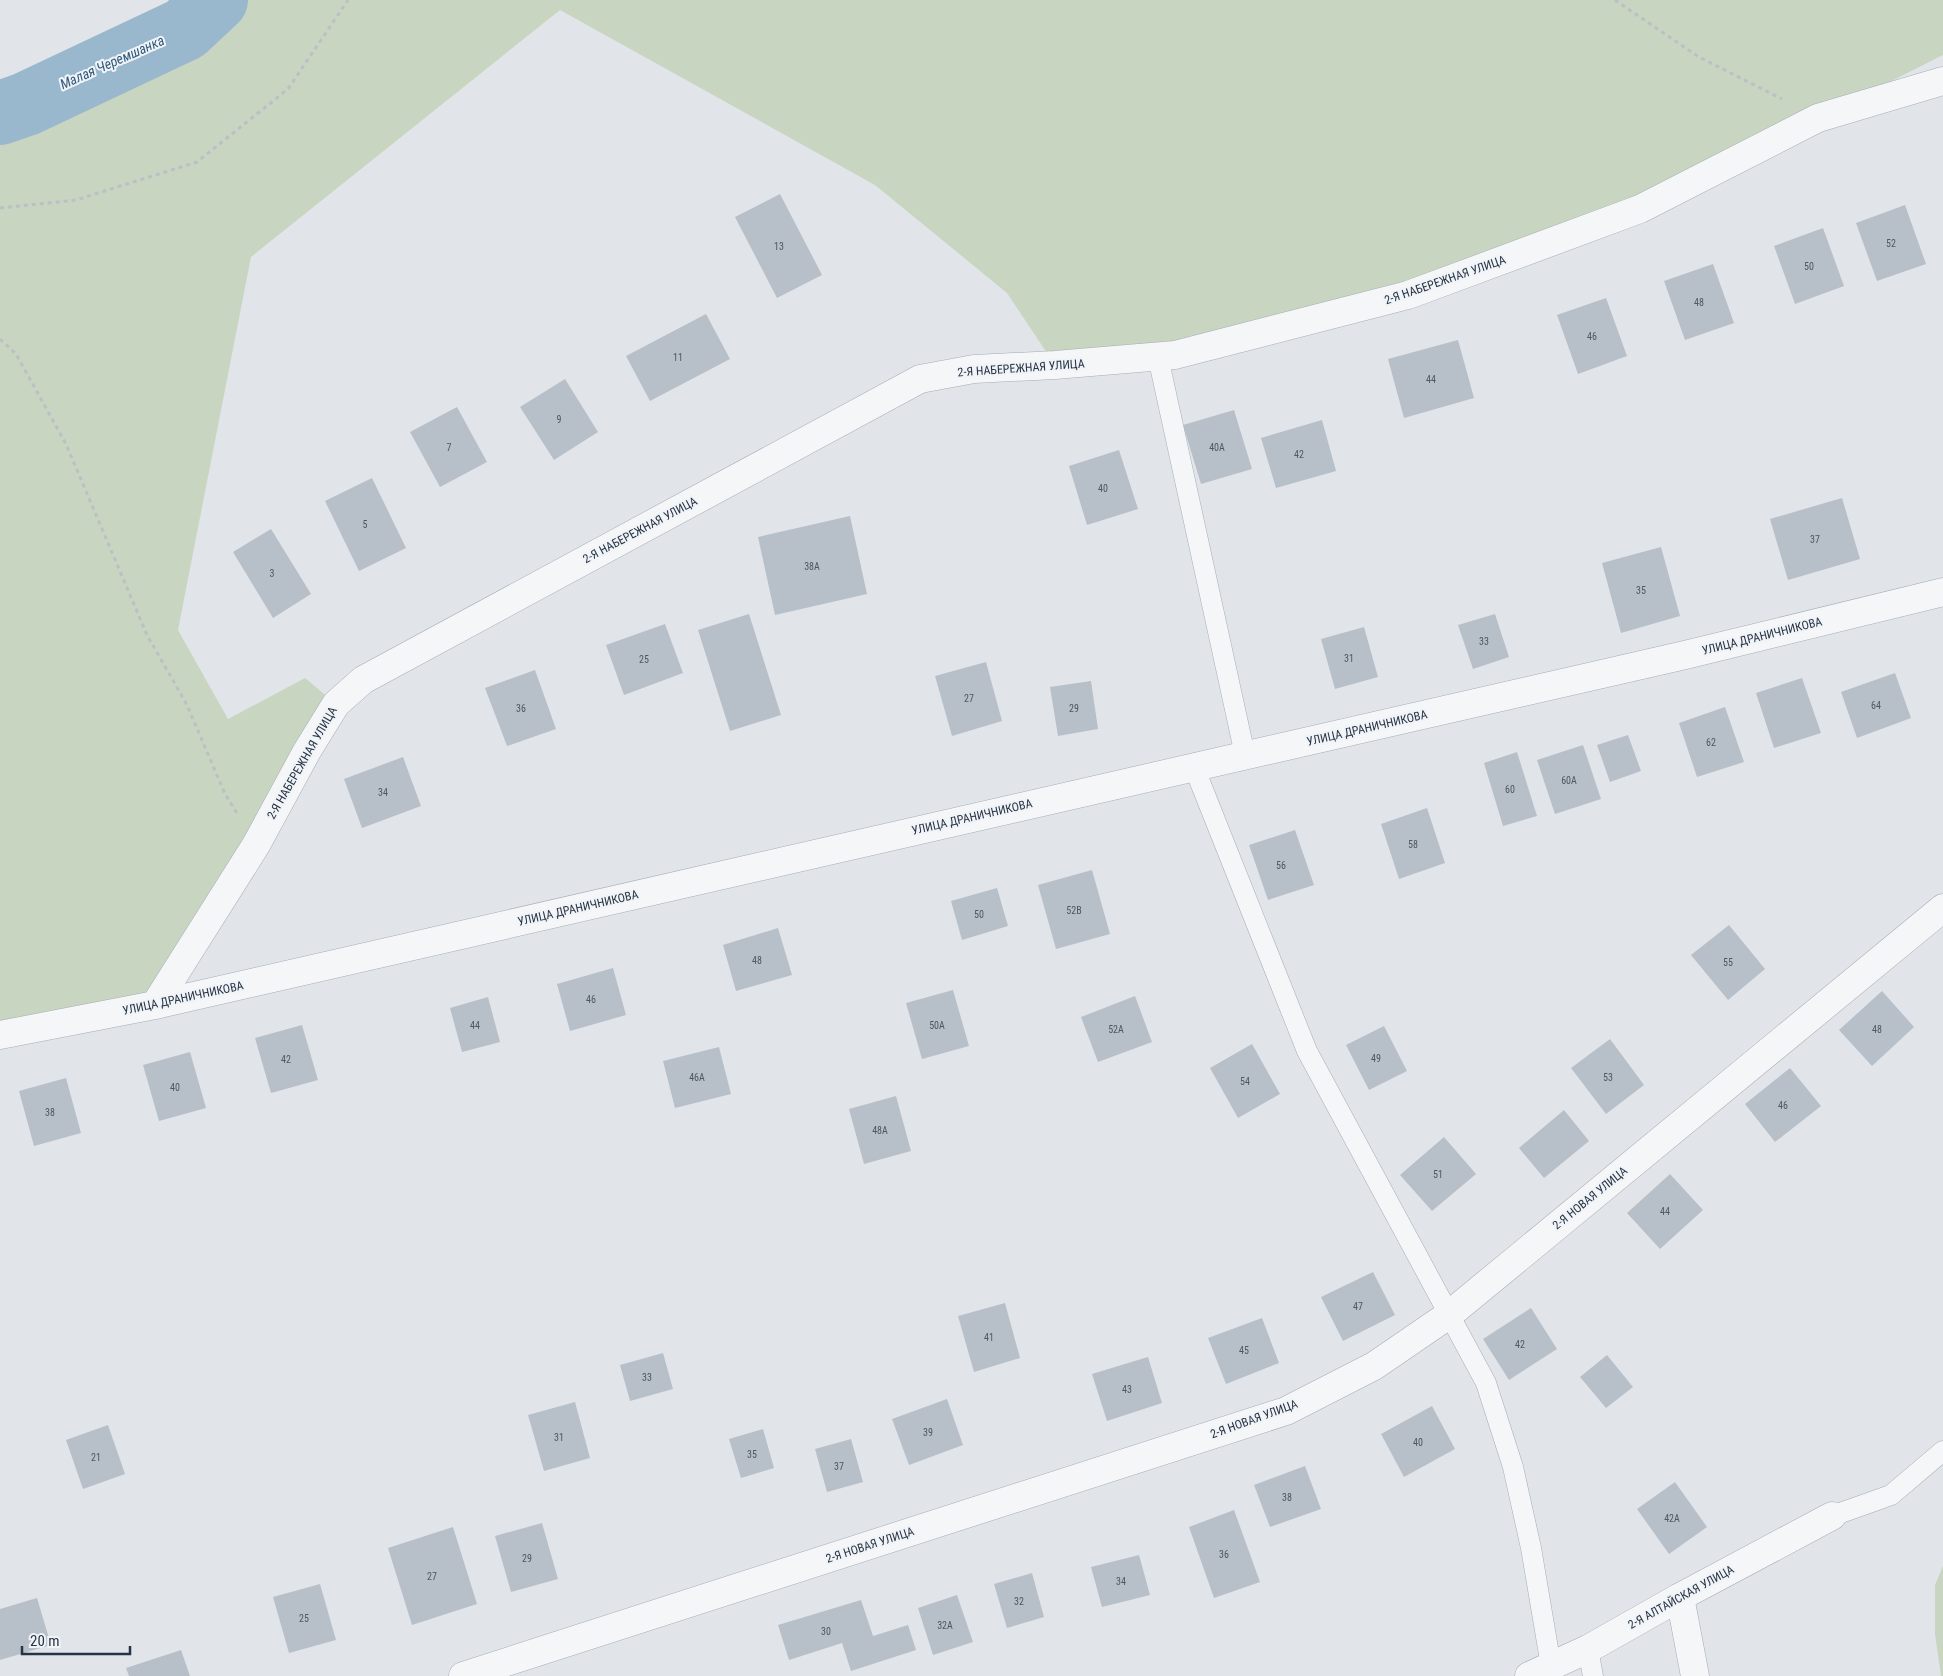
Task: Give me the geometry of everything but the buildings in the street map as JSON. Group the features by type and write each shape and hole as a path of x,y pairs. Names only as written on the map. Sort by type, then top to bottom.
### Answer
{"street":[{"name":"2-Я НАБЕРЕЖНАЯ УЛИЦА","path":"155,1005 256,845 307,751 336,704 363,680 902,388 920,379 974,369 1175,355 1408,295 1640,209 1818,118 1943,81"},
{"name":"УЛИЦА ДРАНИЧНИКОВА","path":"0,1035 155,1005 1685,655 1943,592"},
{"name":"2-Я НОВАЯ УЛИЦА","path":"463,1676 1286,1411 1374,1366 1450,1314 1943,908"},
{"name":"2-Я АЛТАЙСКАЯ УЛИЦА","path":"1540,1671 1588,1649 1680,1597 1832,1516"},
{"path":"1680,1597 1695,1676"}],"lane":[{"path":"1158,357 1246,755"},
{"path":"1194,767 1307,1051 1486,1383 1513,1467 1531,1548 1540,1671"},
{"path":"1832,1516 1891,1495 1943,1452"},
{"path":"1588,1649 1593,1676"}],"path":[{"path":"0,208 76,200 197,162 288,90 348,0"},
{"path":"1615,0 1698,57 1818,118"},
{"path":"0,339 16,354 66,444 147,635 187,705 225,794 256,845"}],"green space":[{"path":"216,0 1943,0 1943,55 1818,118 1408,295 1055,365 1007,293 875,185 560,10 251,257 178,630 228,719 305,678 336,704 155,1005 0,1034 0,113 26,104 185,29"},
{"path":"1943,1566 1943,1676 1941,1676 1935,1634 1935,1585"}],"waterway":[{"name":"Малая Черемшанка","path":"0,113 26,104 185,29 216,0"}]}
